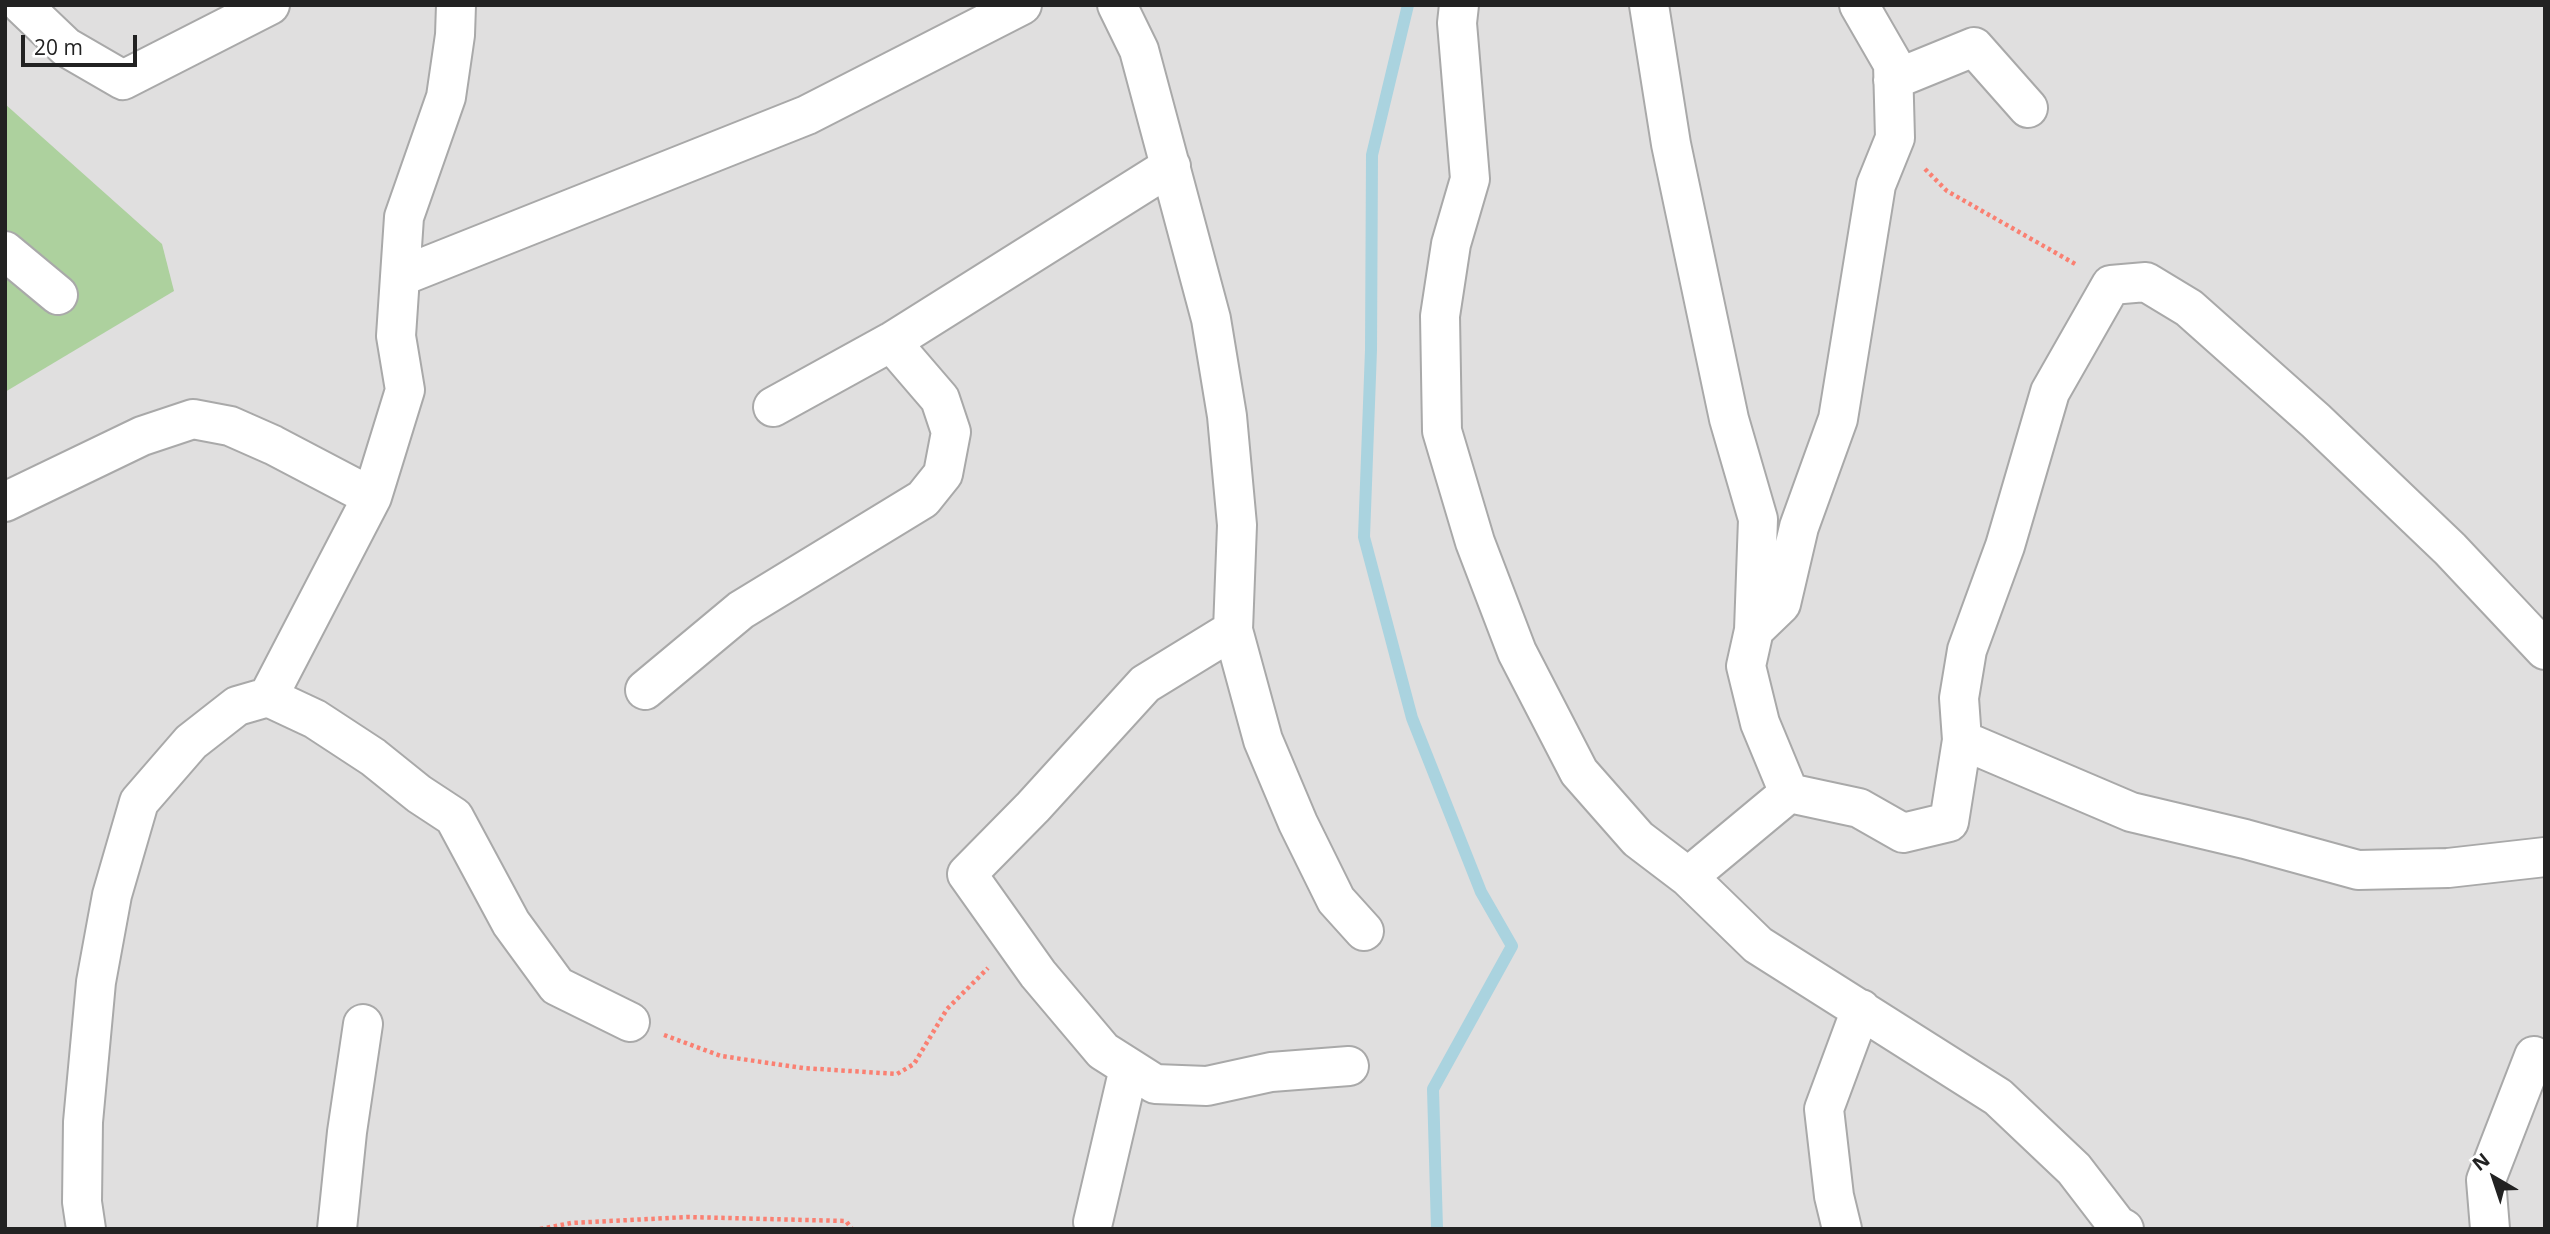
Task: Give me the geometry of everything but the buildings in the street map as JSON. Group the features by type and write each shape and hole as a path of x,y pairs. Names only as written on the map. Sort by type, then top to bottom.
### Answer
{"street":[{"path":"22,5 66,47 123,80 270,5"},
{"path":"268,697 372,497 405,390 396,336 404,217 446,97 455,35 456,5"},
{"path":"401,275 807,115 1022,5"},
{"path":"1117,5 1139,50 1211,319 1227,416 1237,525 1233,630 1263,740 1298,823 1336,900 1364,931"},
{"path":"1459,5 1457,23 1470,179 1451,244 1440,316 1442,431 1475,542 1517,652 1579,772 1638,839 1688,877 1759,945 1998,1097 2074,1169 2117,1225 2124,1229"},
{"path":"1649,5 1671,144 1723,393 1758,519 1754,630 1746,666 1760,723 1789,793"},
{"path":"1754,630 1781,604 1799,527 1838,419 1876,185 1895,138 1893,64 1859,5"},
{"path":"1893,80 1974,47 2028,108"},
{"path":"773,407 891,342 1171,166"},
{"path":"5,251 58,295"},
{"path":"1789,793 1859,808 1903,833 1949,822 1962,740 1959,698 1967,650 2006,546 2050,393 2111,285 2146,282 2189,309 2316,421 2450,549 2545,650"},
{"path":"645,690 741,610 923,499 943,474 951,432 940,399 891,342"},
{"path":"5,502 142,436 193,419 230,426 372,497"},
{"path":"1233,630 1145,684 1033,807 967,874 1038,974 1103,1051 1155,1083 1207,1086 1271,1072 1349,1066"},
{"path":"86,1229 82,1202 83,1122 96,982 112,895 139,802 191,742 237,706 268,697 315,719 373,757 419,794 454,817 512,923 557,986 630,1023"},
{"path":"1962,740 2131,812 2358,870 2448,868 2545,857"},
{"path":"1688,877 1789,793"},
{"path":"1842,1229 1834,1196 1824,1109 1861,1009"},
{"path":"338,1229 347,1132 363,1024"},
{"path":"2490,1229 2486,1181 2534,1056"},
{"path":"1093,1222 1129,1068"}],"path":[{"path":"1895,138 1947,191 2111,285"},
{"path":"630,1023 720,1056 803,1068 897,1074 914,1065 947,1009 1015,942"},
{"path":"540,1229 571,1223 688,1217 846,1221 852,1229"}],"shaded area":[{"path":"5,5 2545,5 2545,1229 5,1229"}],"green space":[{"path":"5,104 162,244 174,291 5,392"}],"waterway":[{"path":"1408,5 1372,155 1371,350 1364,537 1412,718 1481,892 1512,946 1433,1089 1437,1229"}]}
